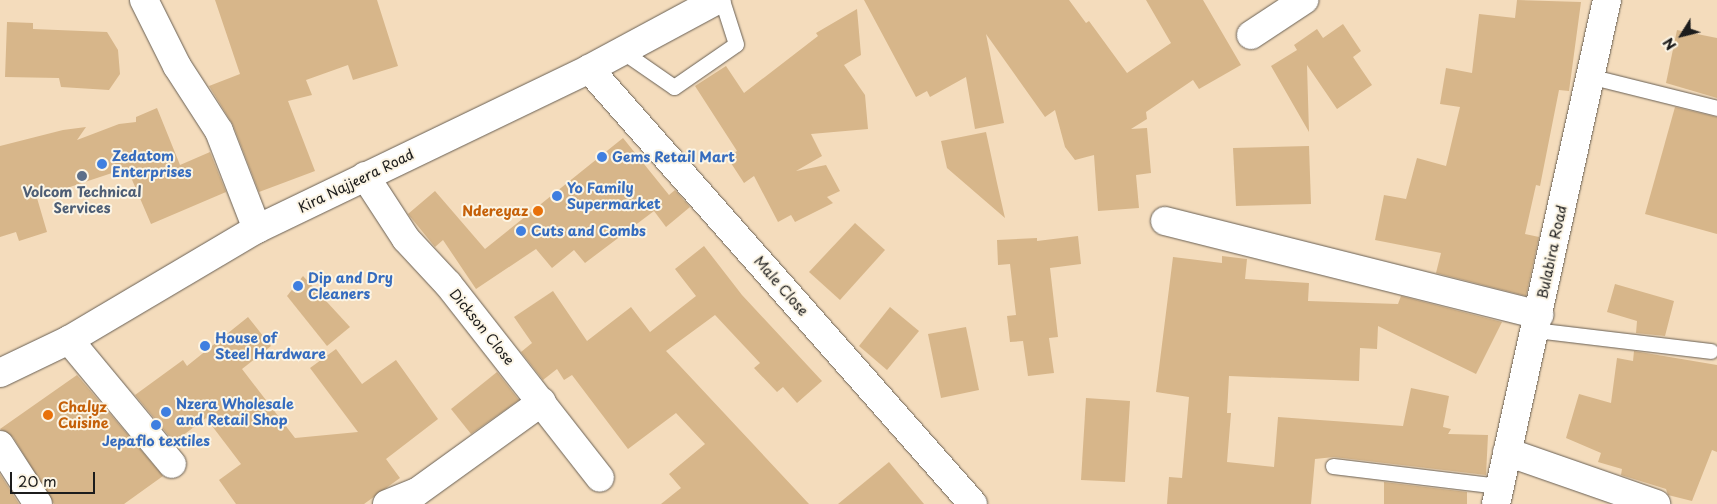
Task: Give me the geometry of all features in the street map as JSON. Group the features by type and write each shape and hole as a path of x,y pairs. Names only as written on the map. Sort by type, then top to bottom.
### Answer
{"street":[{"path":"144,0 177,66 219,131 257,229"},
{"name":"Kira Najjeera Road","path":"0,373 69,340 257,229 589,69 717,0"},
{"path":"1251,35 1304,0"},
{"name":"Bulabira Road","path":"1498,495 1593,77 1608,0"},
{"name":"Male Close","path":"589,69 973,504"},
{"name":"Dickson Close","path":"365,176 406,239 448,284 600,478"},
{"path":"1165,221 1537,322"},
{"path":"69,340 172,464"},
{"path":"387,504 418,492 542,402"},
{"path":"0,445 38,504"},
{"path":"1507,452 1656,504"}],"lane":[{"path":"622,51 674,87 736,44 722,0"},
{"path":"1593,77 1717,108"},
{"path":"1537,322 1711,351"},
{"path":"1333,466 1498,495"}],"building":[{"path":"215,0 377,0 398,66 353,80 348,65 306,80 312,95 288,101 315,171 259,192 233,125 209,86 240,74"},
{"path":"864,0 1069,0 1086,23 1089,21 1127,73 1171,43 1146,0 1203,0 1241,65 1199,89 1193,80 1146,112 1147,119 1131,129 1147,128 1151,173 1136,175 1139,208 1098,211 1094,155 1075,160 1065,147 1055,110 1045,117 986,34 1004,123 975,129 966,77 930,97 927,91 916,97"},
{"path":"1517,0 1581,2 1569,91 1559,90 1540,186 1536,185 1525,234 1539,237 1526,296 1436,273 1441,253 1375,240 1384,195 1406,199 1417,158 1446,166 1460,107 1440,104 1446,68 1472,73 1479,14 1515,18"},
{"path":"857,9 861,55 844,65 865,95 868,129 811,134 822,156 796,171 826,165 840,191 827,197 833,203 795,222 791,215 778,222 754,176 744,183 727,157 737,151 695,86 726,66 744,93 818,36 816,33"},
{"path":"7,22 33,23 33,29 107,32 118,50 120,74 109,90 61,87 59,78 5,77"},
{"path":"1343,24 1361,51 1353,57 1372,85 1337,109 1307,65 1309,132 1271,66 1297,50 1294,45 1317,29 1323,38"},
{"path":"1677,30 1717,38 1717,98 1666,83"},
{"path":"1675,107 1717,117 1717,234 1645,214"},
{"path":"157,108 180,165 210,152 226,192 151,224 127,168 37,198 47,232 19,241 16,232 0,237 0,146 63,130 86,127 77,140 119,124 136,122 136,117"},
{"path":"986,132 1005,218 947,168 941,141"},
{"path":"623,138 669,195 675,190 690,207 666,227 654,211 585,263 574,250 552,268 536,249 476,289 443,240 435,247 408,214 435,191 485,249"},
{"path":"1309,146 1311,204 1236,206 1233,148"},
{"path":"855,223 885,250 840,300 809,272"},
{"path":"1078,236 1081,264 1050,268 1058,337 1049,338 1054,373 1028,376 1023,341 1010,342 1007,316 1016,315 1010,264 998,265 997,240 1037,238 1037,241"},
{"path":"704,246 742,295 822,381 797,403 783,387 777,392 754,368 760,363 715,315 666,351 809,504 661,504 681,488 669,474 705,444 676,413 628,449 572,375 564,380 557,369 543,380 521,352 532,343 514,317 553,291 587,341 631,307 650,332 696,296 675,269"},
{"path":"1222,256 1247,259 1245,279 1309,283 1308,301 1398,304 1401,296 1502,322 1476,374 1378,326 1377,349 1360,348 1359,381 1229,376 1227,413 1231,413 1227,462 1274,467 1278,417 1403,426 1411,388 1449,396 1443,427 1451,429 1448,434 1488,435 1486,475 1334,457 1315,459 1311,504 1167,504 1169,477 1182,478 1189,397 1156,392 1173,257 1222,263"},
{"path":"303,276 350,327 327,346 287,296"},
{"path":"1615,284 1674,301 1665,336 1636,333 1637,321 1607,312"},
{"path":"890,307 919,331 887,370 859,346"},
{"path":"248,317 271,346 242,369 295,438 358,432 310,368 336,349 362,384 396,360 438,419 386,459 400,478 364,504 236,504 219,480 241,464 206,418 174,442 135,395 183,360 187,366"},
{"path":"966,327 979,390 941,398 928,334"},
{"path":"1634,351 1717,365 1717,452 1712,450 1692,501 1668,495 1666,489 1621,475 1622,469 1598,462 1601,453 1566,438 1579,394 1611,403 1617,358 1633,361"},
{"path":"497,372 519,400 471,434 451,409"},
{"path":"77,375 163,476 124,504 54,504 13,437 0,429"},
{"path":"1086,398 1130,401 1125,482 1081,480"},
{"path":"889,462 924,504 838,504"},
{"path":"0,474 19,504 0,504"},
{"path":"1384,482 1467,492 1467,504 1384,504"}],"place":[{"name":"Gems Retail Mart","path":"602,157"},
{"name":"Zedatom Enterprises","path":"102,164"},
{"name":"Volcom Technical Services","path":"82,176"},
{"name":"Yo Family Supermarket","path":"557,196"},
{"name":"Ndereyaz","path":"538,211"},
{"name":"Cuts and Combs","path":"521,231"},
{"name":"Dip and Dry Cleaners","path":"298,286"},
{"name":"House of Steel Hardware","path":"205,346"},
{"name":"Nzera Wholesale and Retail Shop","path":"166,412"},
{"name":"Chalyz Cuisine","path":"48,415"},
{"name":"Jepaflo textiles","path":"156,425"}]}
